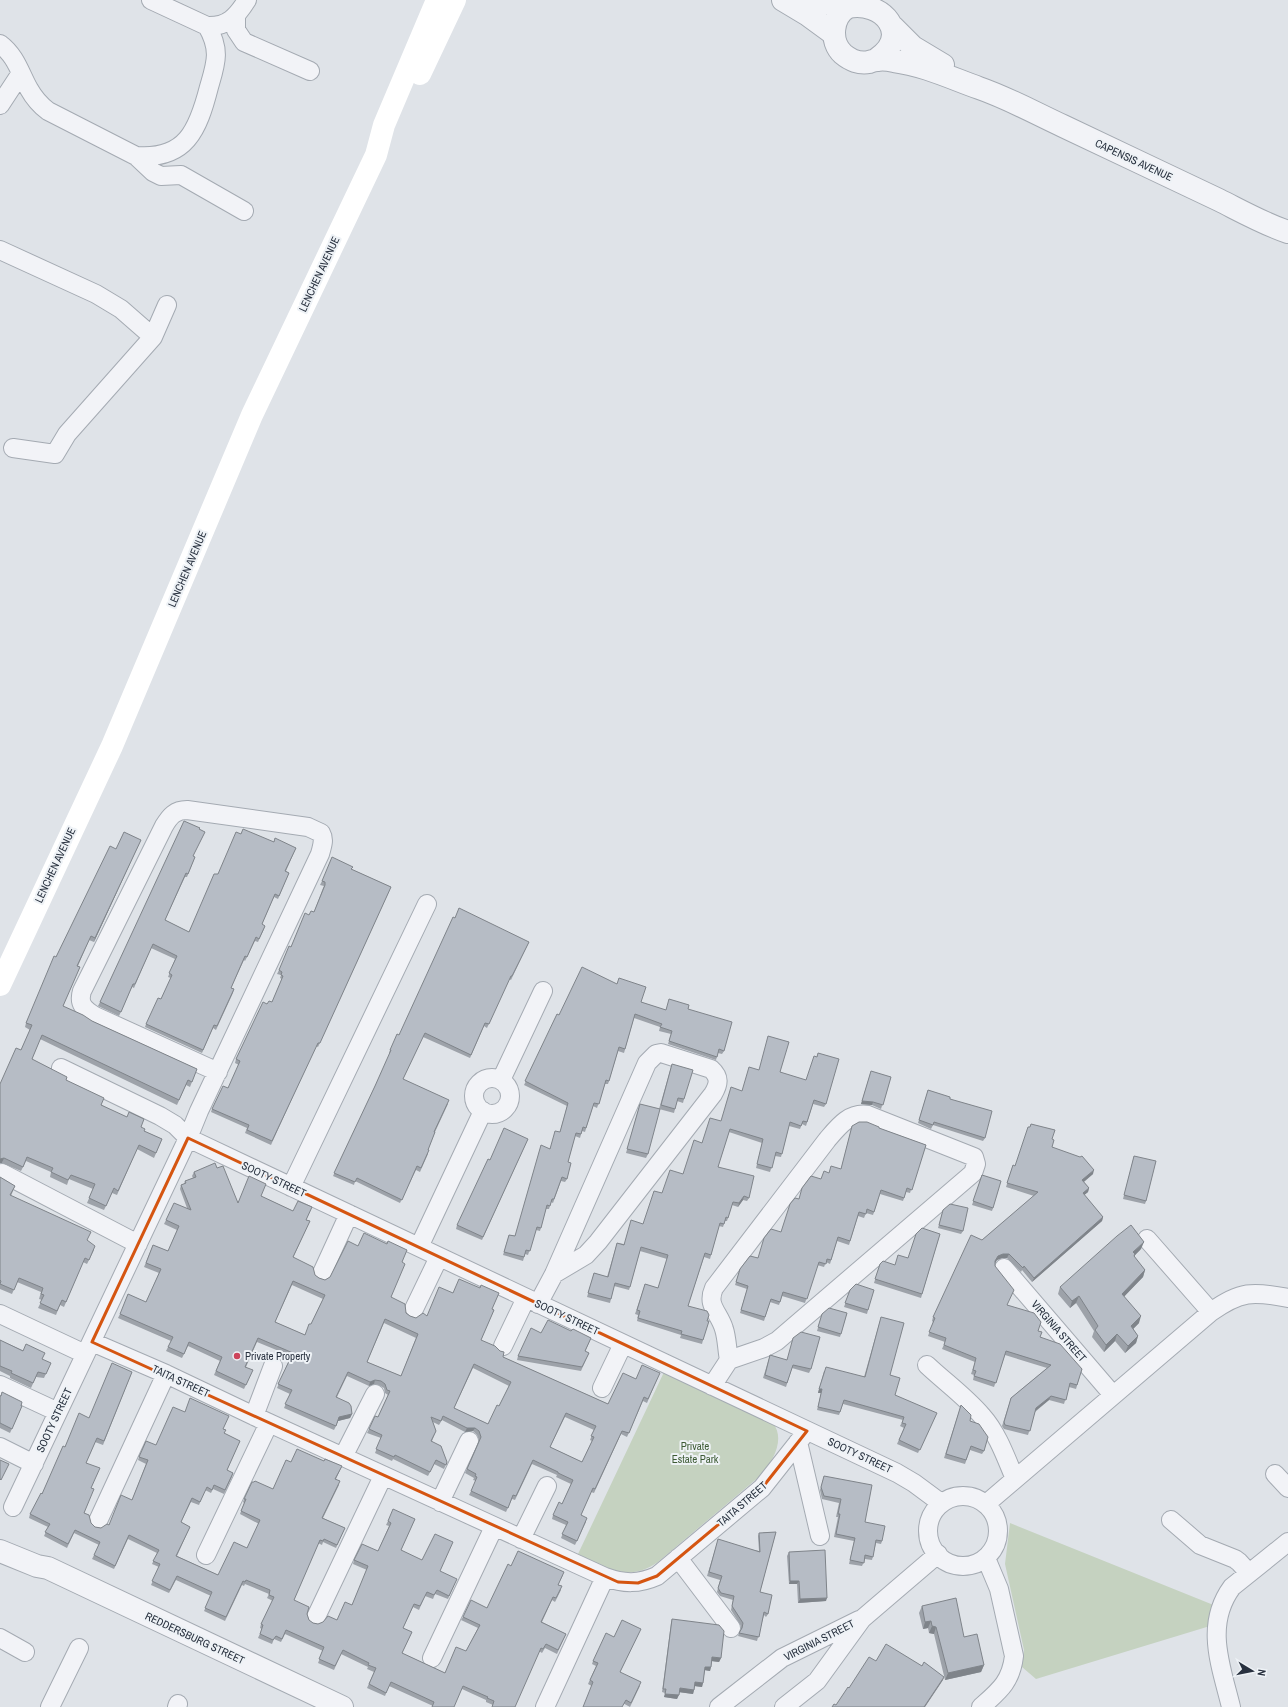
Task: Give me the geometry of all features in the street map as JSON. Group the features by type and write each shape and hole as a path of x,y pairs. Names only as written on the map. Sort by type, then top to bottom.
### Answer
{"main road":[{"name":"LENCHEN AVENUE","path":"0,985 112,746 252,415 376,155 384,125 437,0"},
{"name":"LENCHEN AVENUE","path":"376,155 395,129 455,0"}],"street":[{"path":"151,0 207,26 215,27 236,16 247,0"},
{"path":"783,0 808,15 834,34"},
{"path":"814,0 846,8"},
{"path":"865,3 875,5 883,10 890,18 893,27 893,36 890,46 885,54 877,60 868,62 858,62 849,59 841,53 836,44 834,34 835,25 839,15 846,8 855,4 865,3"},
{"path":"236,16 236,30 244,42"},
{"path":"136,156 158,156 176,148 191,135 203,112 216,59 217,48 214,37 207,26"},
{"name":"CAPENSIS AVENUE","path":"893,27 920,52 985,90 1286,232"},
{"path":"216,59 224,47 237,42 244,42 310,71"},
{"path":"0,44 13,56 33,95 48,111 136,156 153,172 161,176 181,175 244,211"},
{"name":"CAPENSIS AVENUE","path":"877,60 894,61 919,66 985,90"},
{"path":"0,105 21,72"},
{"path":"176,148 175,163 181,175"},
{"path":"0,250 96,294 121,309 153,337"},
{"path":"13,448 54,454 67,434 153,337 167,305"},
{"path":"188,1138 320,854 324,839 321,833 308,827 180,810 172,814 164,826 82,990 80,1000 84,1009 95,1016 218,1072"},
{"path":"291,1187 427,904"},
{"path":"419,1247 483,1112 475,1102 474,1090 482,1080 495,1078 501,1080 543,991"},
{"path":"503,1346 532,1301 554,1274 647,1063 656,1054 661,1053 712,1069 717,1074 718,1083 716,1089 708,1100 598,1242 586,1255 554,1274"},
{"name":"SOOTY STREET","path":"61,1068 160,1116 175,1125 188,1138 712,1386 802,1436 905,1477 941,1503"},
{"path":"712,1386 729,1360 772,1345 972,1173 976,1164 974,1156 868,1115 855,1115 844,1122 827,1140 714,1288 710,1296 712,1305 724,1328 729,1360"},
{"name":"SOOTY STREET","path":"13,1507 188,1138"},
{"path":"2,1174 138,1244"},
{"path":"322,1273 349,1214"},
{"path":"1147,1239 1211,1312"},
{"path":"412,1310 440,1257"},
{"name":"VIRGINIA STREET","path":"1004,1268 1117,1392"},
{"path":"986,1504 1223,1303 1241,1295 1263,1294 1288,1298"},
{"name":"VIRGINIA STREET","path":"1045,1298 1117,1392"},
{"path":"0,1314 88,1348"},
{"path":"602,1388 624,1344"},
{"name":"TAITA STREET","path":"88,1348 166,1374 261,1420 605,1578 623,1582 638,1583 657,1576 762,1488 802,1436"},
{"path":"206,1555 261,1420 273,1366"},
{"path":"927,1366 982,1415 990,1426 1002,1449 1015,1479"},
{"path":"98,1521 166,1374"},
{"path":"0,1385 58,1412"},
{"path":"342,1457 375,1394"},
{"path":"802,1436 820,1536"},
{"path":"440,1502 469,1441"},
{"name":"SOOTY STREET","path":"0,1447 34,1464"},
{"path":"1275,1474 1288,1488"},
{"path":"316,1617 383,1476"},
{"path":"521,1539 547,1486"},
{"path":"964,1495 976,1498 986,1504 994,1513 998,1525 998,1537 994,1549 986,1558 975,1564 963,1566 951,1564 933,1549 929,1537 929,1525 933,1513 941,1503 964,1495"},
{"path":"1171,1520 1194,1541 1235,1559 1249,1573"},
{"path":"432,1658 494,1526"},
{"name":"REDDERSBURG STREET","path":"0,1541 38,1560 48,1568 342,1707"},
{"path":"1231,1707 1217,1641 1218,1614 1232,1587 1288,1542"},
{"name":"REDDERSBURG STREET","path":"0,1551 37,1566 48,1568"},
{"name":"VIRGINIA STREET","path":"784,1707 817,1681 862,1619 938,1554"},
{"path":"678,1558 731,1628"},
{"path":"981,1707 1007,1682 1013,1667 1014,1656 999,1589 986,1558"},
{"path":"545,1707 605,1578"},
{"name":"VIRGINIA STREET","path":"730,1704 782,1658 862,1619"},
{"path":"0,1638 25,1652"},
{"path":"50,1707 79,1648"}],"highlighted area":[{"path":"188,1138 807,1431 762,1488 657,1576 638,1583 618,1582 92,1342"}],"green space":[{"name":"Private Estate Park","path":"665,1370 773,1423 777,1430 778,1444 773,1458 760,1476 658,1562 637,1572 618,1571 578,1554"},
{"path":"1010,1523 1216,1606 1210,1626 1036,1679 1022,1667 1024,1650 1005,1564"}],"building":[{"path":"184,821 200,828 199,829 205,832 193,856 195,857 188,874 186,873 165,920 189,932 214,874 218,874 236,832 241,834 243,829 274,842 275,838 296,848 285,871 289,873 279,896 275,894 262,924 265,926 259,939 256,937 247,957 245,956 231,988 234,989 217,1026 214,1025 203,1050 146,1024 158,998 161,999 172,975 169,973 177,956 153,944 121,1012 100,1002"},
{"path":"124,832 141,840 95,938 91,936 77,966 80,967 63,1006 92,1021 197,1069 192,1082 188,1080 179,1100 42,1035 32,1059 67,1077 66,1080 104,1098 101,1105 127,1117 129,1112 144,1119 141,1127 145,1129 144,1131 162,1139 156,1153 139,1145 118,1191 114,1188 106,1206 89,1198 95,1184 71,1175 68,1180 51,1172 53,1168 27,1157 23,1167 4,1158 0,1159 0,1084 16,1048 21,1050 32,1025 26,1023 54,956 56,957 110,846 116,849"},
{"path":"332,857 353,867 351,869 391,887 320,1043 318,1043 272,1141 247,1130 249,1125 212,1109 223,1086 228,1088 240,1061 236,1059 263,1002 267,1004 269,1001 272,1002 283,976 281,975 282,972 279,970 289,946 291,947 305,913 309,915 311,911 314,912 325,885 325,882 322,881"},
{"path":"459,908 529,942 511,976 489,1024 485,1023 471,1055 425,1033 424,1035 403,1079 449,1100 434,1132 429,1150 421,1168 417,1166 402,1200 357,1178 355,1182 334,1173 375,1086 397,1034 399,1035 453,917 455,918"},
{"path":"582,967 617,984 619,978 646,987 641,1002 666,1010 669,999 689,1005 688,1009 732,1022 724,1051 719,1049 717,1057 669,1041 672,1031 660,1027 662,1024 635,1014 625,1049 619,1047 609,1081 606,1080 599,1104 594,1103 586,1128 583,1127 581,1134 576,1133 568,1162 571,1163 567,1179 562,1177 554,1199 552,1199 550,1206 547,1205 541,1228 537,1227 530,1251 526,1250 524,1257 504,1252 509,1235 515,1236 541,1145 550,1149 555,1131 560,1132 568,1103 525,1081 557,1014 559,1015"},
{"path":"768,1036 789,1042 780,1072 806,1080 814,1056 817,1057 818,1053 839,1059 826,1104 814,1100 807,1122 803,1121 801,1126 790,1122 782,1154 776,1152 772,1168 757,1164 763,1139 730,1129 718,1167 754,1176 749,1198 744,1196 739,1203 733,1202 728,1218 726,1217 724,1224 720,1223 711,1255 705,1253 688,1306 707,1311 709,1315 707,1321 709,1321 703,1340 681,1334 682,1331 638,1318 640,1311 637,1310 645,1284 658,1288 668,1255 641,1247 630,1287 615,1283 611,1299 588,1293 594,1273 608,1277 617,1243 624,1245 631,1220 643,1224 654,1191 662,1193 670,1170 683,1174 694,1140 702,1143 710,1118 721,1121 731,1087 742,1091 749,1067 759,1070"},
{"path":"672,1064 693,1070 684,1099 678,1098 675,1109 661,1105"},
{"path":"871,1071 891,1077 883,1105 862,1101"},
{"path":"928,1090 950,1097 950,1099 992,1111 985,1138 934,1122 933,1125 919,1120"},
{"path":"640,1104 660,1109 648,1154 627,1149"},
{"path":"859,1122 867,1122 879,1128 926,1145 912,1190 907,1188 904,1198 881,1190 874,1212 867,1209 866,1214 859,1212 850,1241 838,1237 831,1260 827,1259 826,1264 819,1262 807,1299 783,1292 780,1302 771,1299 765,1317 741,1310 748,1286 736,1282 740,1269 750,1256 758,1258 764,1238 771,1229 781,1232 790,1204 795,1198 799,1199 802,1188 811,1176 821,1179 824,1171 829,1173 831,1166 841,1169 852,1126"},
{"path":"1031,1124 1055,1130 1052,1139 1054,1140 1052,1147 1080,1157 1082,1156 1094,1170 1082,1180 1089,1188 1083,1193 1103,1217 1034,1278 1024,1266 1023,1268 1009,1254 998,1256 995,1261 995,1266 1014,1290 1007,1305 1034,1313 1041,1322 1038,1331 1042,1332 1040,1337 1060,1344 1082,1369 1077,1385 1070,1383 1066,1400 1051,1396 1036,1408 1030,1431 1005,1425 1004,1422 1011,1398 1051,1365 1006,1351 996,1383 974,1376 976,1371 973,1370 976,1358 944,1345 946,1338 929,1332 935,1318 933,1317 971,1235 982,1240 1038,1192 1007,1183 1013,1165 1015,1166 1028,1127 1030,1127"},
{"path":"504,1128 528,1139 483,1237 457,1225 488,1159 490,1160"},
{"path":"1134,1156 1156,1161 1146,1201 1124,1195"},
{"path":"215,1163 217,1168 223,1166 238,1203 249,1176 266,1184 261,1196 293,1211 298,1201 312,1207 306,1220 310,1221 293,1257 313,1267 315,1275 319,1278 325,1280 330,1277 348,1241 358,1246 364,1233 387,1244 388,1241 407,1250 402,1262 405,1264 391,1297 405,1304 406,1313 410,1316 416,1318 423,1313 427,1316 439,1287 453,1293 459,1279 480,1288 481,1285 499,1293 492,1309 494,1310 481,1340 504,1352 503,1357 608,1404 623,1373 636,1379 642,1365 660,1373 648,1399 644,1397 629,1433 622,1431 595,1489 593,1488 581,1515 587,1518 577,1541 562,1534 568,1522 553,1515 559,1502 562,1504 573,1480 533,1460 516,1496 513,1495 508,1508 471,1491 477,1477 475,1476 476,1474 467,1469 481,1437 479,1431 475,1428 467,1428 443,1416 441,1421 431,1417 436,1431 431,1441 441,1446 447,1462 446,1465 436,1460 430,1472 395,1455 394,1457 376,1449 382,1435 369,1429 375,1416 378,1417 390,1391 387,1390 385,1384 381,1381 375,1380 370,1382 348,1372 336,1397 349,1403 352,1414 339,1417 336,1426 285,1404 292,1390 278,1384 293,1353 258,1338 245,1367 253,1370 246,1385 216,1371 222,1357 189,1342 184,1354 168,1347 173,1337 120,1314 128,1294 146,1302 161,1269 146,1263 153,1245 168,1251 179,1226 166,1220 174,1203 191,1210 181,1185 186,1183 185,1181 196,1177 194,1172","holes":["293,1281 325,1295 311,1324 309,1324 305,1335 275,1322","385,1319 418,1334 401,1376 367,1362","474,1364 511,1382 499,1406 497,1405 488,1424 454,1408","566,1413 596,1426 591,1436 594,1437 582,1462 550,1447"]},
{"path":"982,1175 1001,1181 993,1208 973,1201"},
{"path":"0,1177 15,1186 10,1195 91,1232 87,1240 95,1246 89,1260 85,1258 66,1302 62,1300 57,1311 40,1303 44,1295 41,1294 43,1288 19,1278 14,1290 0,1284"},
{"path":"950,1204 968,1208 963,1231 939,1225 943,1210"},
{"path":"1131,1225 1144,1242 1133,1252 1135,1254 1134,1256 1145,1270 1122,1294 1141,1316 1131,1326 1138,1336 1128,1346 1117,1334 1106,1345 1095,1330 1098,1326 1079,1296 1072,1301 1060,1287"},
{"path":"922,1228 940,1234 922,1294 875,1279 880,1264 883,1261 895,1265 898,1255 908,1258 916,1234"},
{"path":"856,1284 874,1290 868,1310 845,1303 850,1290"},
{"path":"829,1308 847,1313 841,1334 818,1327 822,1314"},
{"path":"881,1317 904,1323 890,1375 900,1378 895,1395 937,1413 920,1450 899,1440 906,1424 902,1423 904,1417 844,1400 840,1412 818,1407 822,1389 819,1389 826,1367 865,1377"},
{"path":"548,1320 571,1331 573,1329 591,1338 585,1351 589,1353 582,1367 518,1356 531,1328 541,1333"},
{"path":"801,1332 820,1337 811,1369 793,1365 787,1383 765,1375 770,1355 787,1360 793,1338"},
{"path":"0,1340 23,1351 26,1344 45,1353 42,1359 51,1363 46,1374 38,1372 33,1383 0,1366"},
{"path":"112,1363 132,1372 104,1441 97,1438 86,1463 100,1468 91,1488 94,1489 84,1513 89,1515 91,1523 95,1527 101,1528 107,1524 109,1525 121,1495 132,1500 148,1460 139,1457 146,1441 156,1445 173,1407 185,1412 190,1398 229,1416 223,1429 226,1430 224,1433 240,1441 227,1470 233,1473 225,1490 214,1485 212,1490 207,1487 200,1502 192,1498 181,1522 190,1527 176,1556 218,1575 234,1542 247,1548 260,1520 241,1511 246,1499 244,1499 252,1482 255,1481 273,1489 286,1460 291,1462 297,1449 324,1461 325,1459 342,1466 335,1479 340,1481 322,1518 345,1528 337,1545 324,1539 323,1541 320,1540 294,1600 309,1607 307,1614 309,1620 318,1624 323,1622 328,1616 337,1620 345,1602 352,1605 368,1566 354,1560 362,1544 378,1551 391,1523 388,1521 393,1509 415,1519 401,1550 422,1560 435,1534 453,1542 440,1571 457,1579 449,1596 437,1590 434,1595 427,1592 420,1606 414,1604 403,1628 412,1632 402,1653 445,1673 456,1647 466,1651 480,1625 463,1617 471,1600 487,1608 508,1564 511,1566 518,1551 564,1572 558,1585 562,1586 556,1598 553,1597 541,1622 566,1634 558,1650 546,1644 543,1649 541,1648 515,1707 492,1707 494,1701 463,1686 454,1707 432,1707 434,1702 391,1682 386,1693 369,1684 376,1668 343,1650 335,1666 319,1659 324,1647 286,1630 282,1639 276,1636 273,1640 260,1634 263,1625 261,1624 274,1597 269,1595 270,1590 246,1580 245,1582 243,1581 226,1617 205,1608 212,1592 177,1576 170,1590 152,1581 160,1564 153,1561 159,1550 129,1535 115,1566 94,1555 100,1542 75,1530 68,1544 45,1532 50,1524 30,1514 41,1493 42,1494 63,1446 65,1447 79,1413 89,1418"},
{"path":"2,1392 22,1402 22,1406 12,1429 0,1423 0,1396"},
{"path":"961,1405 971,1415 970,1421 979,1424 988,1437 984,1451 971,1446 966,1460 946,1454"},
{"path":"0,1460 9,1464 1,1480 0,1479"},
{"path":"824,1476 872,1485 865,1522 885,1526 882,1541 876,1540 873,1557 865,1555 864,1563 850,1560 855,1538 836,1534 841,1499 824,1496 821,1487"},
{"path":"776,1532 760,1592 772,1595 768,1614 764,1612 759,1637 739,1633 743,1623 732,1606 734,1596 721,1593 718,1588 722,1576 709,1572 718,1539 760,1552 759,1533"},
{"path":"825,1550 827,1598 800,1599 799,1581 790,1581 789,1552"},
{"path":"956,1598 964,1637 977,1634 984,1665 948,1673 936,1627 932,1626 931,1621 925,1622 922,1606"},
{"path":"672,1619 719,1625 724,1631 721,1658 712,1657 711,1667 705,1667 703,1683 695,1682 694,1690 680,1688 679,1695 665,1694 666,1689 663,1689"},
{"path":"622,1620 641,1629 620,1672 641,1682 631,1703 626,1700 622,1707 583,1707 593,1682 590,1680 598,1663 593,1661 606,1633 614,1637"},
{"path":"886,1644 922,1666 924,1662 944,1677 924,1707 832,1707 834,1704 836,1705 848,1687 849,1688 869,1657 876,1661"}],"place":[{"name":"Private Property","path":"237,1356"}]}
